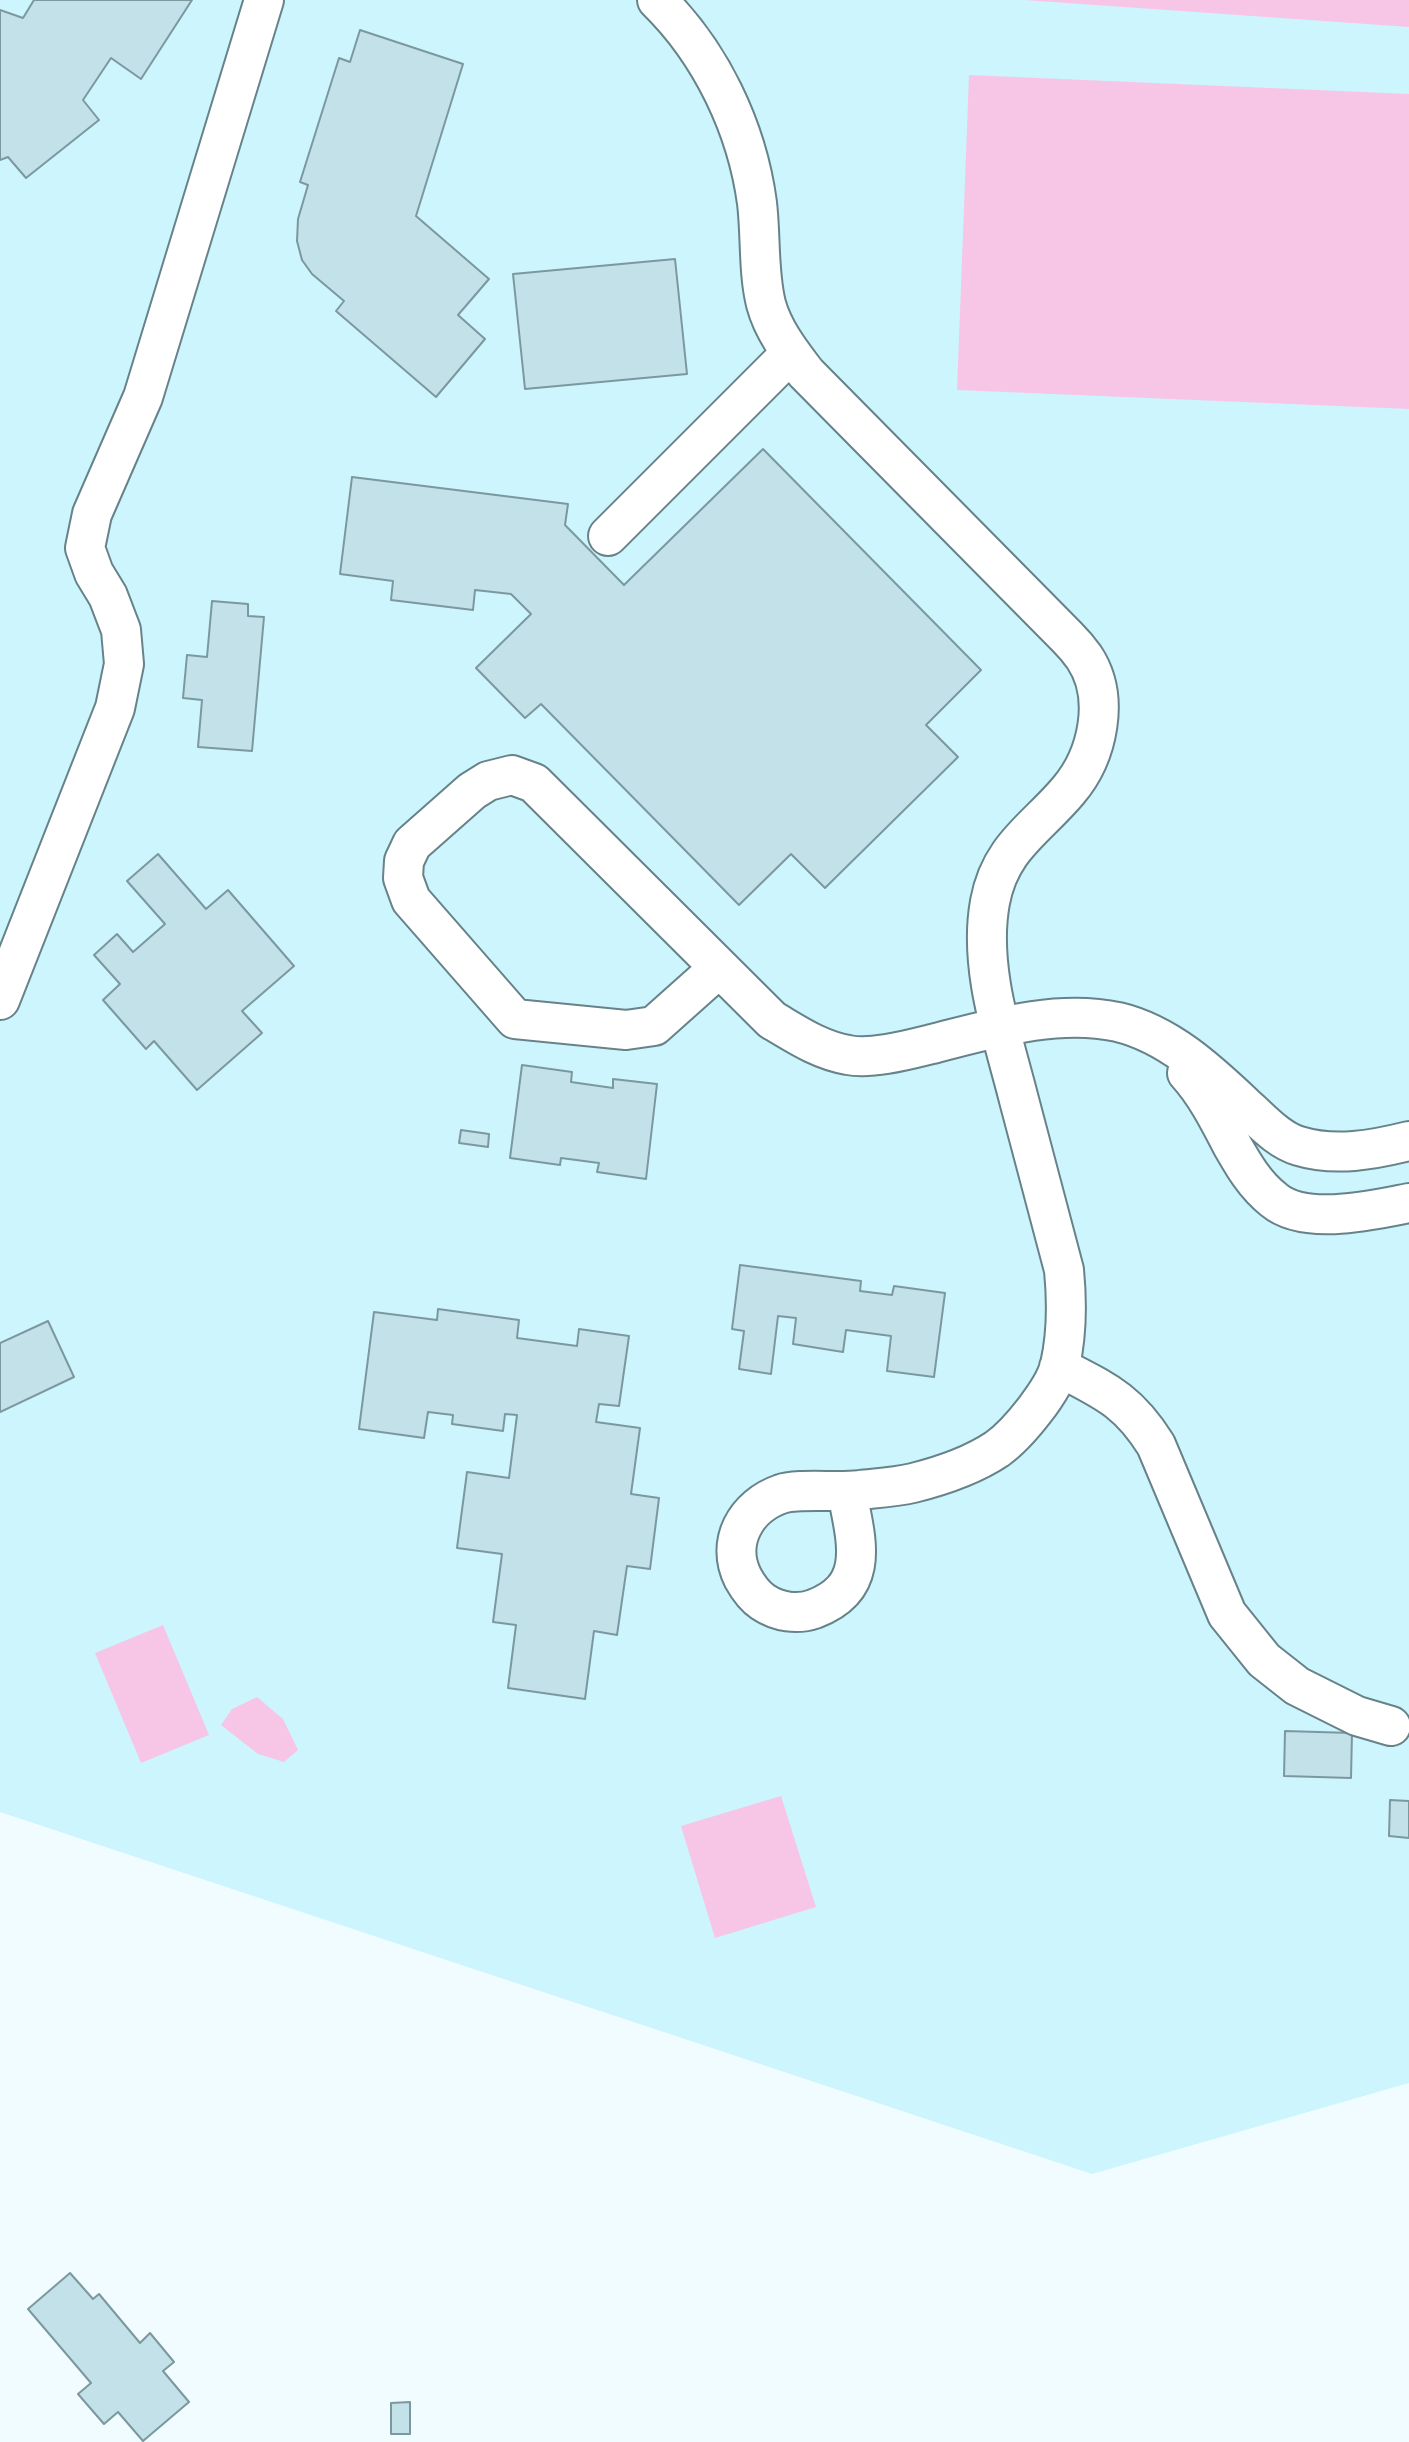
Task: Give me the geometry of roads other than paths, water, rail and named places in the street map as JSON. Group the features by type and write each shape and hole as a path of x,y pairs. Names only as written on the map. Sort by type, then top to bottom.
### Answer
{"street":[{"path":"0,1000 4,996 115,708 124,664 121,630 85,548 92,514 144,397 264,0"},
{"path":"657,0 710,69 721,88 746,148 757,202 766,304 780,336 806,373 1067,636 1086,659 1096,685 1100,714 1095,739 1083,768 1070,790 1014,845 1000,872 990,901 987,959 1000,1026 1064,1270 1068,1302 1059,1367 1046,1396 998,1448 968,1464 914,1483 847,1492"},
{"path":"608,536 791,353"},
{"path":"719,968 654,1026 626,1030 515,1019 411,900 403,877 404,861 412,844 472,791 488,781 512,775 534,783 772,1020 811,1044 849,1056 897,1053 1000,1026 1085,1017 1144,1029 1209,1073 1271,1130 1298,1146 1334,1153 1377,1149 1409,1141"},
{"path":"1144,1029 1194,1081 1254,1181 1276,1202 1307,1214 1337,1214 1409,1203"},
{"path":"1059,1367 1114,1396 1140,1419 1156,1445 1227,1614 1264,1660 1297,1686 1357,1716 1391,1726"}]}
